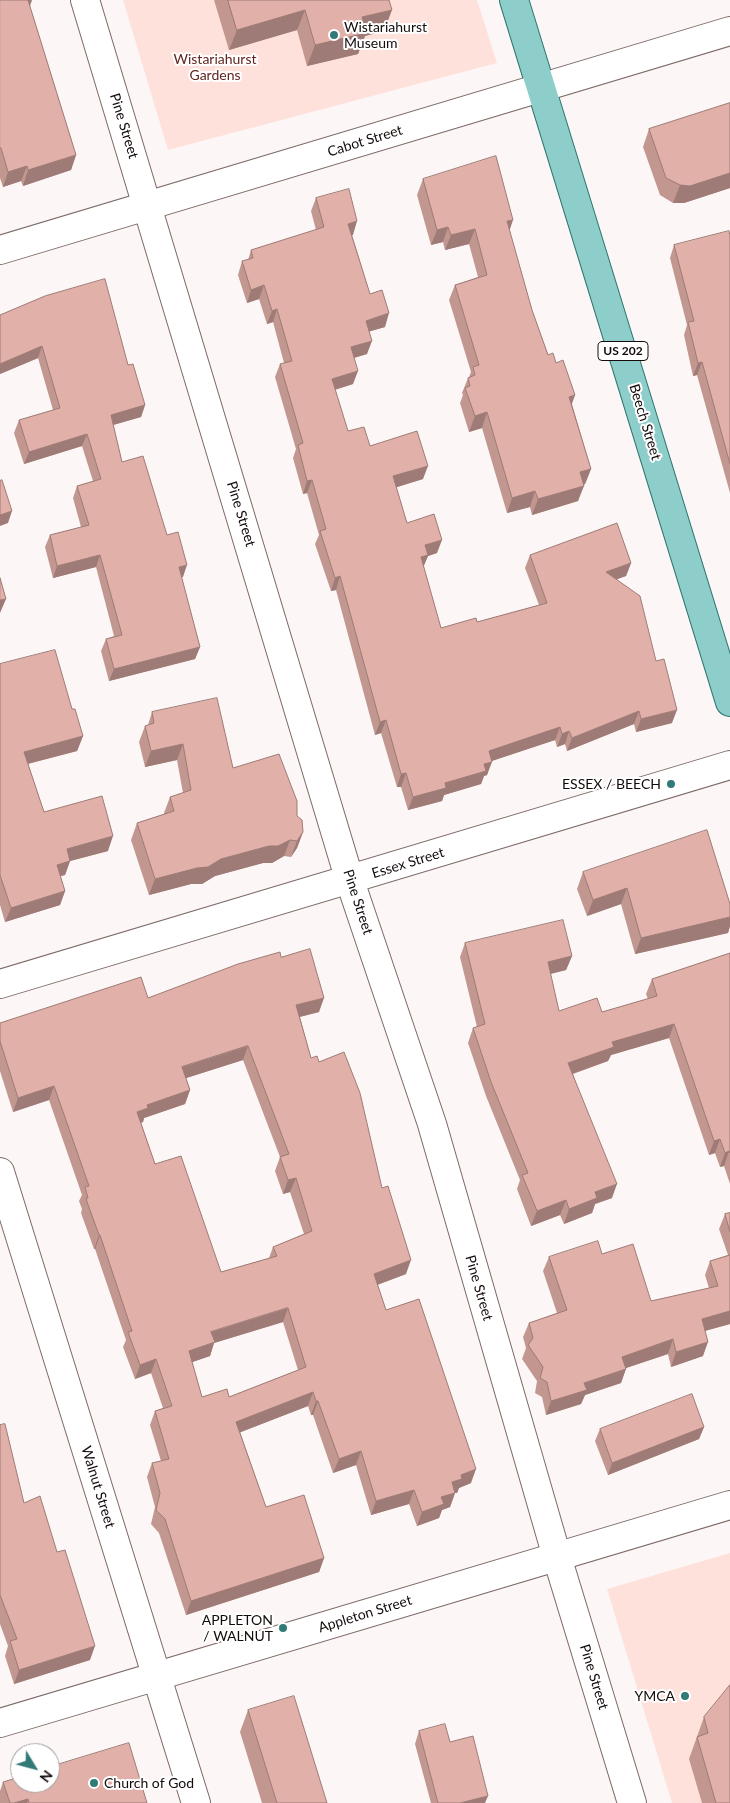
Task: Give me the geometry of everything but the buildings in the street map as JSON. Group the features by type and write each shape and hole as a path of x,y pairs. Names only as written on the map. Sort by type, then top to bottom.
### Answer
{"main road":[{"name":"Beech Street","path":"514,0 730,702"}],"street":[{"name":"Pine Street","path":"86,0 350,880 432,1124 557,1557 632,1803"},
{"name":"Cabot Street","path":"0,250 730,31"},
{"name":"Essex Street","path":"0,984 730,765"},
{"name":"Walnut Street","path":"0,1172 196,1803"},
{"name":"Appleton Street","path":"0,1723 730,1505"}],"green space":[{"name":"Wistariahurst Gardens","path":"123,0 477,0 497,63 168,150"},
{"name":"YMCA","path":"730,1553 730,1803 672,1803 607,1589"}],"place":[{"name":"Wistariahurst Museum","path":"334,35"},
{"name":"ESSEX / BEECH","path":"671,784"},
{"name":"APPLETON / WALNUT","path":"283,1628"},
{"name":"YMCA","path":"685,1696"},
{"name":"Church of God","path":"94,1783"}]}
